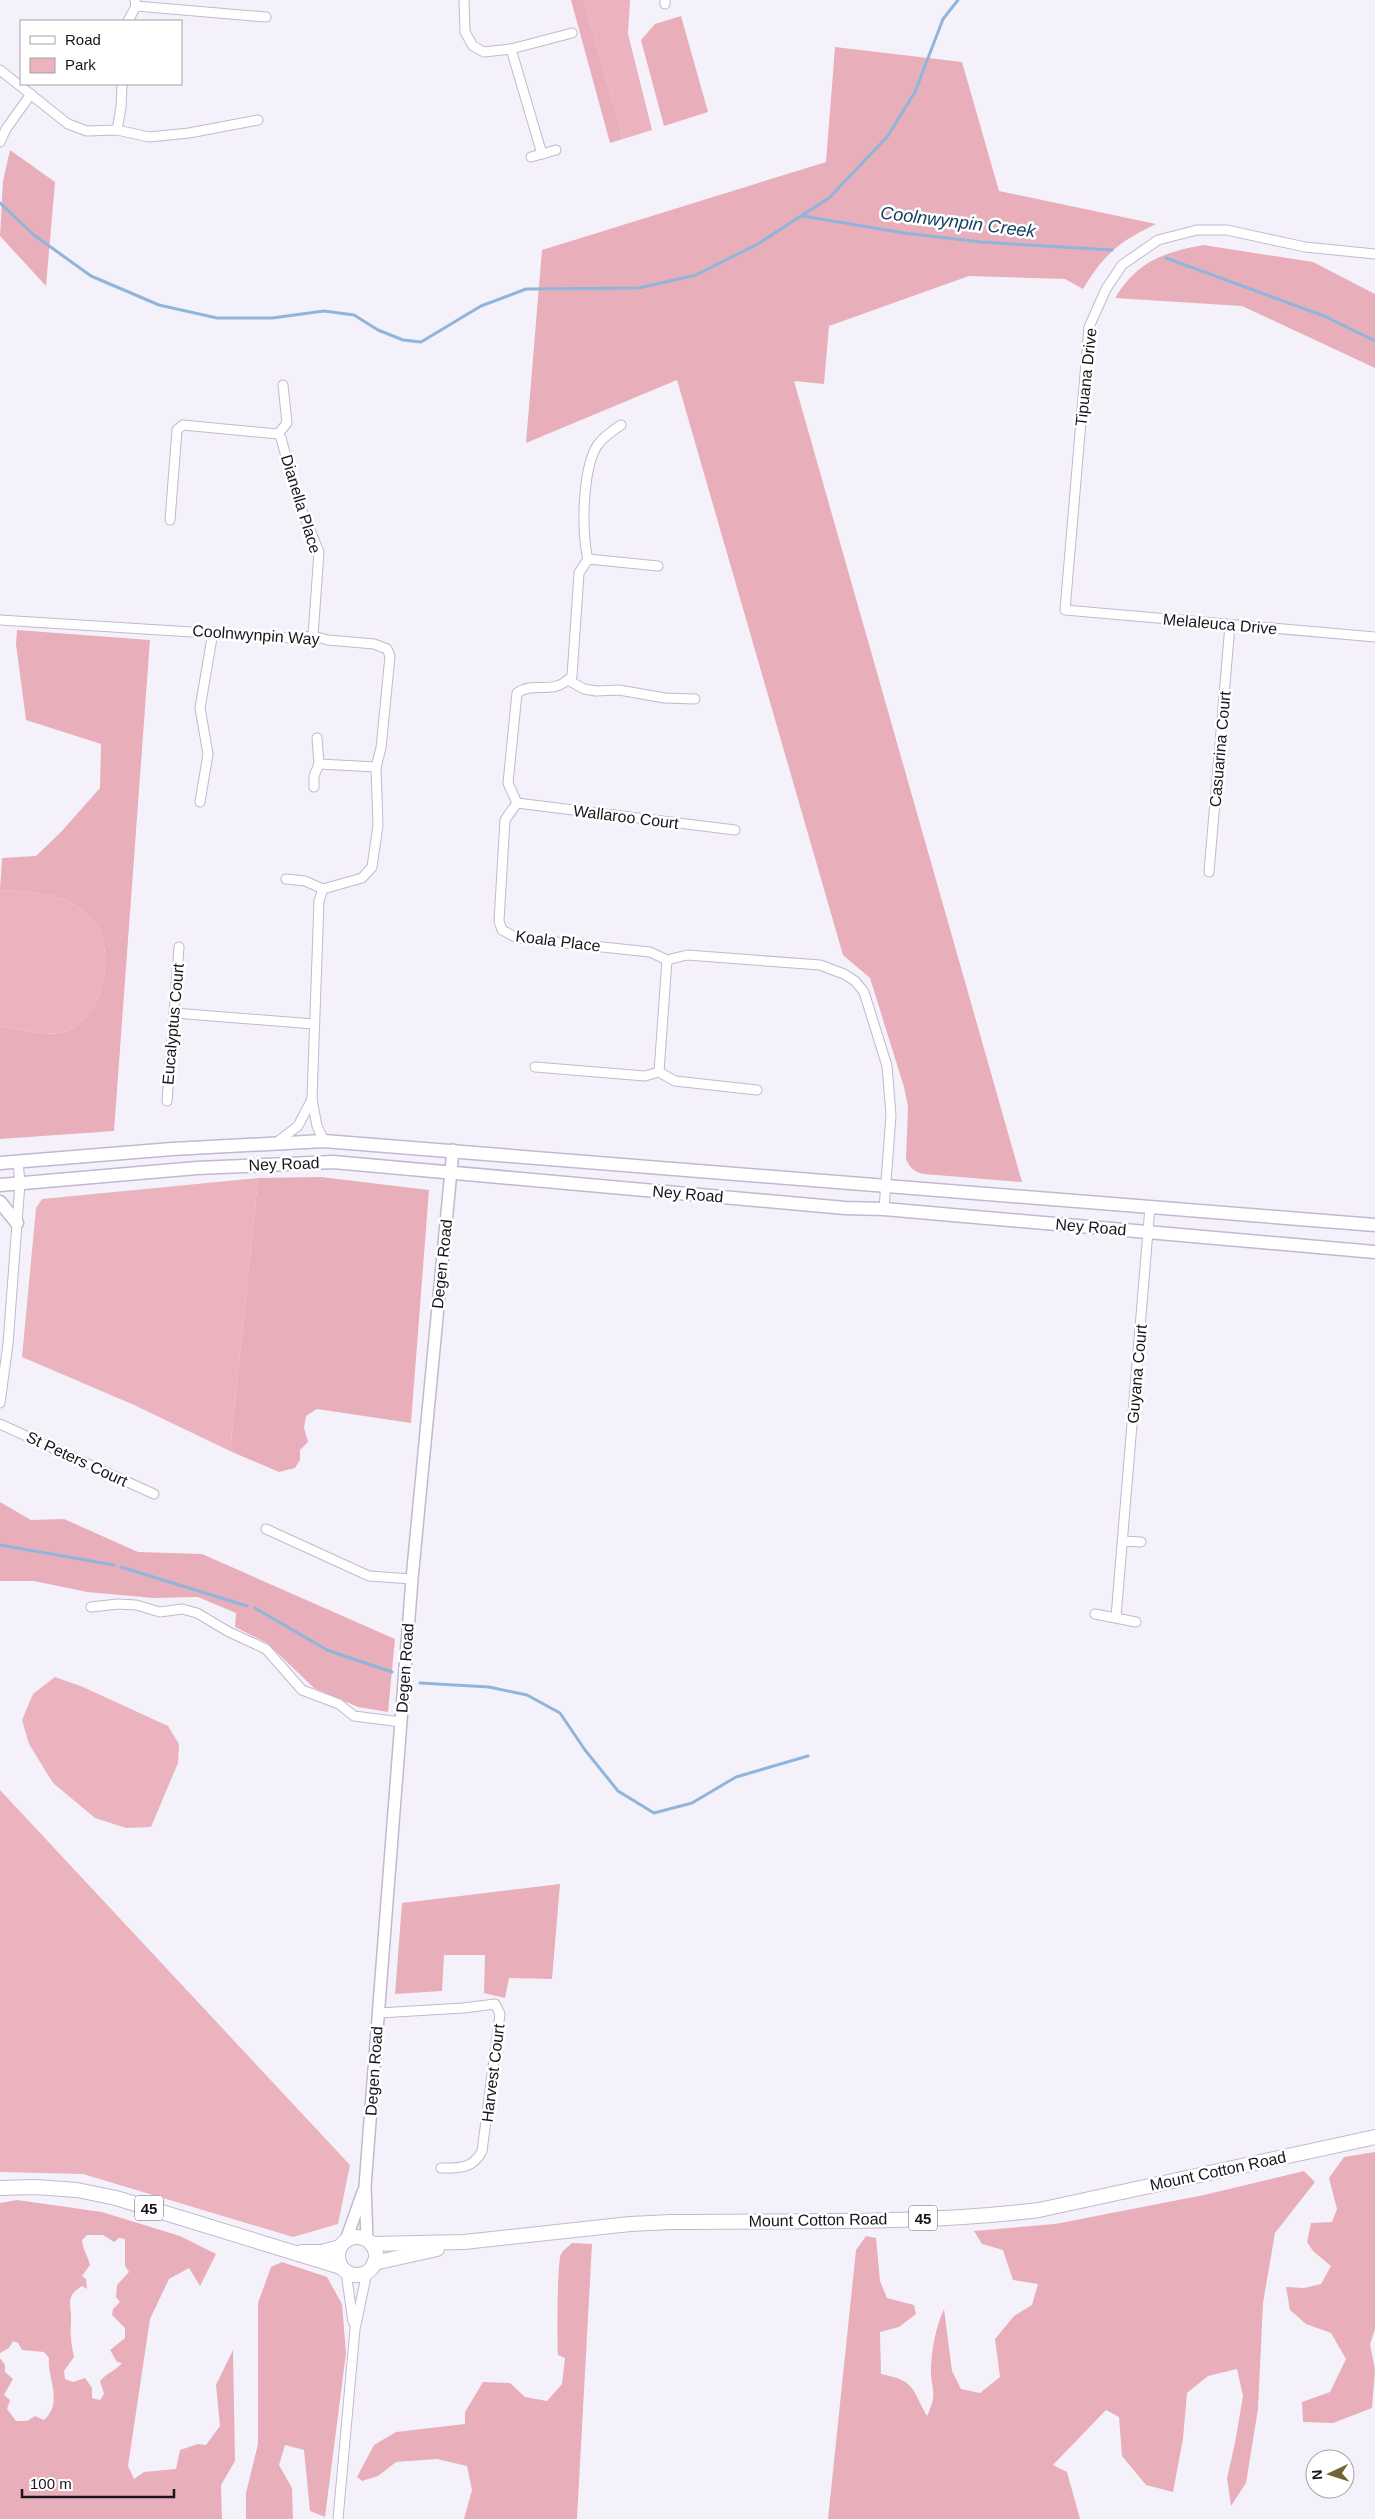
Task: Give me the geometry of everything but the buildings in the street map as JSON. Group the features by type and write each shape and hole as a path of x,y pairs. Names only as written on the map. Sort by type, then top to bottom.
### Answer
{"main road":[{"name":"Ney Road","path":"0,1163 278,1142 324,1141 1375,1225"},
{"name":"Ney Road","path":"0,1185 197,1168 333,1162 845,1208 884,1209 1375,1252"},
{"path":"0,1202 17,1223"},
{"name":"Mount Cotton Road","path":"369,2242 464,2242 663,2222 949,2218 999,2215 1039,2210 1375,2137"},
{"name":"45","path":"0,2188 35,2187 77,2190 116,2198 293,2252 357,2275 371,2268"},
{"name":"45","path":"293,2252 322,2252 356,2237 369,2242"},
{"path":"369,2242 376,2253 371,2268"},
{"name":"Mount Cotton Road","path":"371,2268 464,2242"},
{"path":"343,2243 338,2257 344,2270"}],"street":[{"path":"464,0 465,32 473,46 484,52 511,49 572,33"},
{"path":"128,20 135,3 266,17"},
{"path":"511,49 542,154"},
{"path":"0,70 78,129 95,132 117,130 149,137 189,133 258,120"},
{"path":"117,130 122,108 122,85"},
{"path":"0,142 6,129 30,94"},
{"path":"531,157 556,150"},
{"name":"Tipuana Drive","path":"1065,610 1089,327 1106,288 1122,265 1158,240 1197,230 1228,230 1305,247 1375,254"},
{"name":"Dianella Place","path":"278,434 287,423 283,385"},
{"name":"Dianella Place","path":"170,520 177,430 184,425 278,434"},
{"path":"517,803 508,783 517,693 526,687 553,688 564,685 572,676 579,574 588,559 584,544 590,459 599,442 621,425"},
{"name":"Dianella Place","path":"278,434 281,438 298,501 319,552 312,636"},
{"path":"588,559 658,566"},
{"name":"Melaleuca Drive","path":"1065,610 1375,637"},
{"name":"Coolnwynpin Way","path":"0,620 290,638 312,636 328,640 381,646 387,649 390,656 381,748 376,767 378,825 372,867 362,878 324,889"},
{"name":"Casuarina Court","path":"1209,872 1230,625"},
{"path":"200,802 208,754 200,708 213,632"},
{"path":"568,680 584,690 619,690 649,696 695,699"},
{"path":"314,787 314,776 319,764 317,738"},
{"path":"319,764 376,767"},
{"name":"Wallaroo Court","path":"517,803 735,830"},
{"name":"Koala Place","path":"517,803 505,820 499,921 502,930 517,938 650,952 667,960"},
{"path":"286,879 305,881 324,889 319,902 312,1099 317,1126 324,1141"},
{"name":"Eucalyptus Court","path":"167,1100 179,947"},
{"path":"659,1072 667,960 687,955 820,965 832,968 855,981 864,992 887,1066 891,1115 884,1209"},
{"path":"174,1013 314,1024"},
{"path":"535,1067 645,1076 659,1072 675,1081 757,1090"},
{"path":"278,1142 298,1126 312,1099"},
{"name":"Degen Road","path":"369,2242 365,2186 412,1579 453,1150"},
{"path":"0,1403 8,1344 20,1183 18,1162"},
{"name":"Guyana Court","path":"1116,1616 1150,1207"},
{"name":"St Peters Court","path":"0,1424 154,1494"},
{"path":"266,1529 369,1576 412,1579"},
{"path":"1123,1540 1141,1542"},
{"path":"91,1607 118,1604 136,1605 160,1612 182,1609 197,1613 228,1632 266,1649 302,1690 339,1704 354,1716 401,1722"},
{"path":"1095,1614 1116,1616 1136,1622"},
{"name":"Harvest Court","path":"379,2013 463,2008 488,2003 495,2004 498,2008 500,2014 482,2151 478,2160 470,2166 441,2168"},
{"name":"Degen Road","path":"343,2243 365,2186"},
{"path":"338,2519 355,2329 371,2268"},
{"path":"344,2270 355,2329"}],"green space":[{"path":"584,0 630,0 628,34 652,130 623,139"},
{"path":"0,890 36,893 59,898 79,908 89,916 98,929 104,945 104,980 90,1012 78,1024 64,1032 48,1034 0,1026"},
{"path":"258,1178 230,1451 134,1405 22,1357 36,1208 42,1199"},
{"path":"55,1677 83,1687 168,1726 179,1744 178,1763 151,1827 126,1828 95,1818 53,1783 29,1744 22,1720 33,1694"},
{"path":"0,1790 350,2165 338,2224 293,2237 83,2174 0,2172"}],"shaded area":[{"path":"571,0 584,0 623,139 610,143"},
{"path":"681,16 708,112 664,126 641,40 655,24"},
{"path":"835,47 962,62 999,191 1156,224 1122,243 1106,257 1083,289 1065,279 969,276 829,326 824,384 794,381 1022,1182 924,1174 913,1170 906,1159 908,1107 904,1087 870,978 843,955 677,380 526,443 542,250 826,162"},
{"path":"10,150 55,182 46,286 0,236 3,181"},
{"path":"1203,245 1313,262 1375,294 1375,368 1242,306 1115,298 1124,285 1142,267 1175,251"},
{"path":"17,630 150,640 114,1131 0,1139 0,1026 48,1034 64,1032 78,1024 90,1012 98,997 104,980 105,962 104,945 98,929 89,916 79,908 69,902 48,895 0,890 2,858 36,856 61,832 100,788 101,744 26,720 16,644"},
{"path":"321,1177 429,1190 411,1423 317,1409 306,1416 304,1428 308,1442 300,1450 300,1460 295,1468 279,1472 230,1451 258,1178"},
{"path":"0,1502 31,1520 64,1519 138,1552 202,1554 395,1639 388,1712 358,1707 314,1688 267,1643 235,1627 236,1613 198,1597 154,1598 87,1592 34,1581 0,1581"},
{"path":"560,1884 552,1979 509,1978 505,1998 484,1993 485,1955 444,1955 442,1991 395,1994 402,1903"},
{"path":"1375,2152 1375,2329 1370,2344 1375,2370 1372,2408 1333,2423 1303,2422 1302,2402 1330,2392 1346,2359 1331,2333 1306,2324 1290,2310 1286,2287 1304,2288 1321,2284 1331,2266 1313,2251 1307,2242 1311,2223 1332,2222 1337,2209 1329,2178 1344,2157"},
{"path":"1304,2171 1315,2182 1275,2233 1263,2303 1258,2409 1246,2483 1231,2506 1227,2478 1243,2396 1237,2369 1208,2376 1187,2393 1183,2439 1173,2492 1146,2485 1122,2456 1119,2417 1106,2410 1053,2465 1067,2472 1080,2519 828,2519 856,2250 866,2236 876,2238 880,2281 887,2298 914,2305 916,2314 899,2327 880,2332 881,2374 907,2383 915,2392 927,2416 933,2401 931,2367 933,2344 944,2309 952,2371 961,2389 980,2393 1000,2377 995,2339 1014,2316 1032,2305 1038,2284 1013,2280 1003,2250 982,2244 974,2231 1055,2224 1204,2195"},
{"path":"17,2200 102,2212 180,2236 216,2254 200,2286 189,2268 169,2279 150,2319 128,2466 134,2479 144,2472 176,2469 180,2450 198,2444 206,2445 220,2426 216,2385 233,2350 235,2461 221,2485 222,2519 0,2519 0,2358 5,2365 5,2372 13,2379 4,2395 10,2400 7,2409 16,2421 27,2421 35,2416 44,2420 50,2413 54,2398 49,2358 44,2352 22,2350 18,2343 13,2341 9,2348 0,2353 0,2203","holes":["87,2235 103,2235 114,2242 119,2238 125,2239 125,2266 129,2272 117,2285 116,2297 120,2302 113,2309 112,2315 125,2328 125,2338 110,2350 117,2362 122,2363 100,2381 104,2394 100,2400 92,2398 92,2388 85,2378 73,2382 65,2379 64,2371 74,2357 71,2343 71,2298 76,2290 82,2286 87,2289 86,2279 82,2276 90,2265 82,2240"]},
{"path":"572,2243 592,2244 577,2519 464,2519 472,2490 467,2466 437,2459 396,2462 378,2476 362,2481 357,2477 374,2445 396,2432 465,2424 465,2412 483,2382 510,2383 525,2397 547,2401 562,2384 565,2358 558,2355 559,2271 561,2254"},
{"path":"282,2262 327,2277 342,2304 346,2353 325,2517 310,2511 304,2450 285,2445 279,2465 292,2488 293,2519 246,2519 246,2493 258,2444 258,2303 271,2267"}],"waterway":[{"name":"Coolnwynpin Creek","path":"0,203 34,235 91,276 159,305 217,318 272,318 324,311 354,315 378,330 403,340 421,342 481,306 526,289 639,288 696,275 756,245 829,198 887,137 915,92 943,19 958,0"},
{"name":"Coolnwynpin Creek","path":"803,216 904,233 981,242 1112,250"},
{"name":"Coolnwynpin Creek","path":"1166,258 1324,316 1375,341"},
{"name":"Coolnwynpin Creek","path":"0,1545 114,1565"},
{"name":"Coolnwynpin Creek","path":"121,1567 247,1606"},
{"name":"Coolnwynpin Creek","path":"255,1608 327,1650 392,1672"},
{"name":"Coolnwynpin Creek","path":"420,1683 489,1687 527,1695 560,1713 585,1750 618,1791 654,1813 692,1803 736,1777 808,1756"}]}
